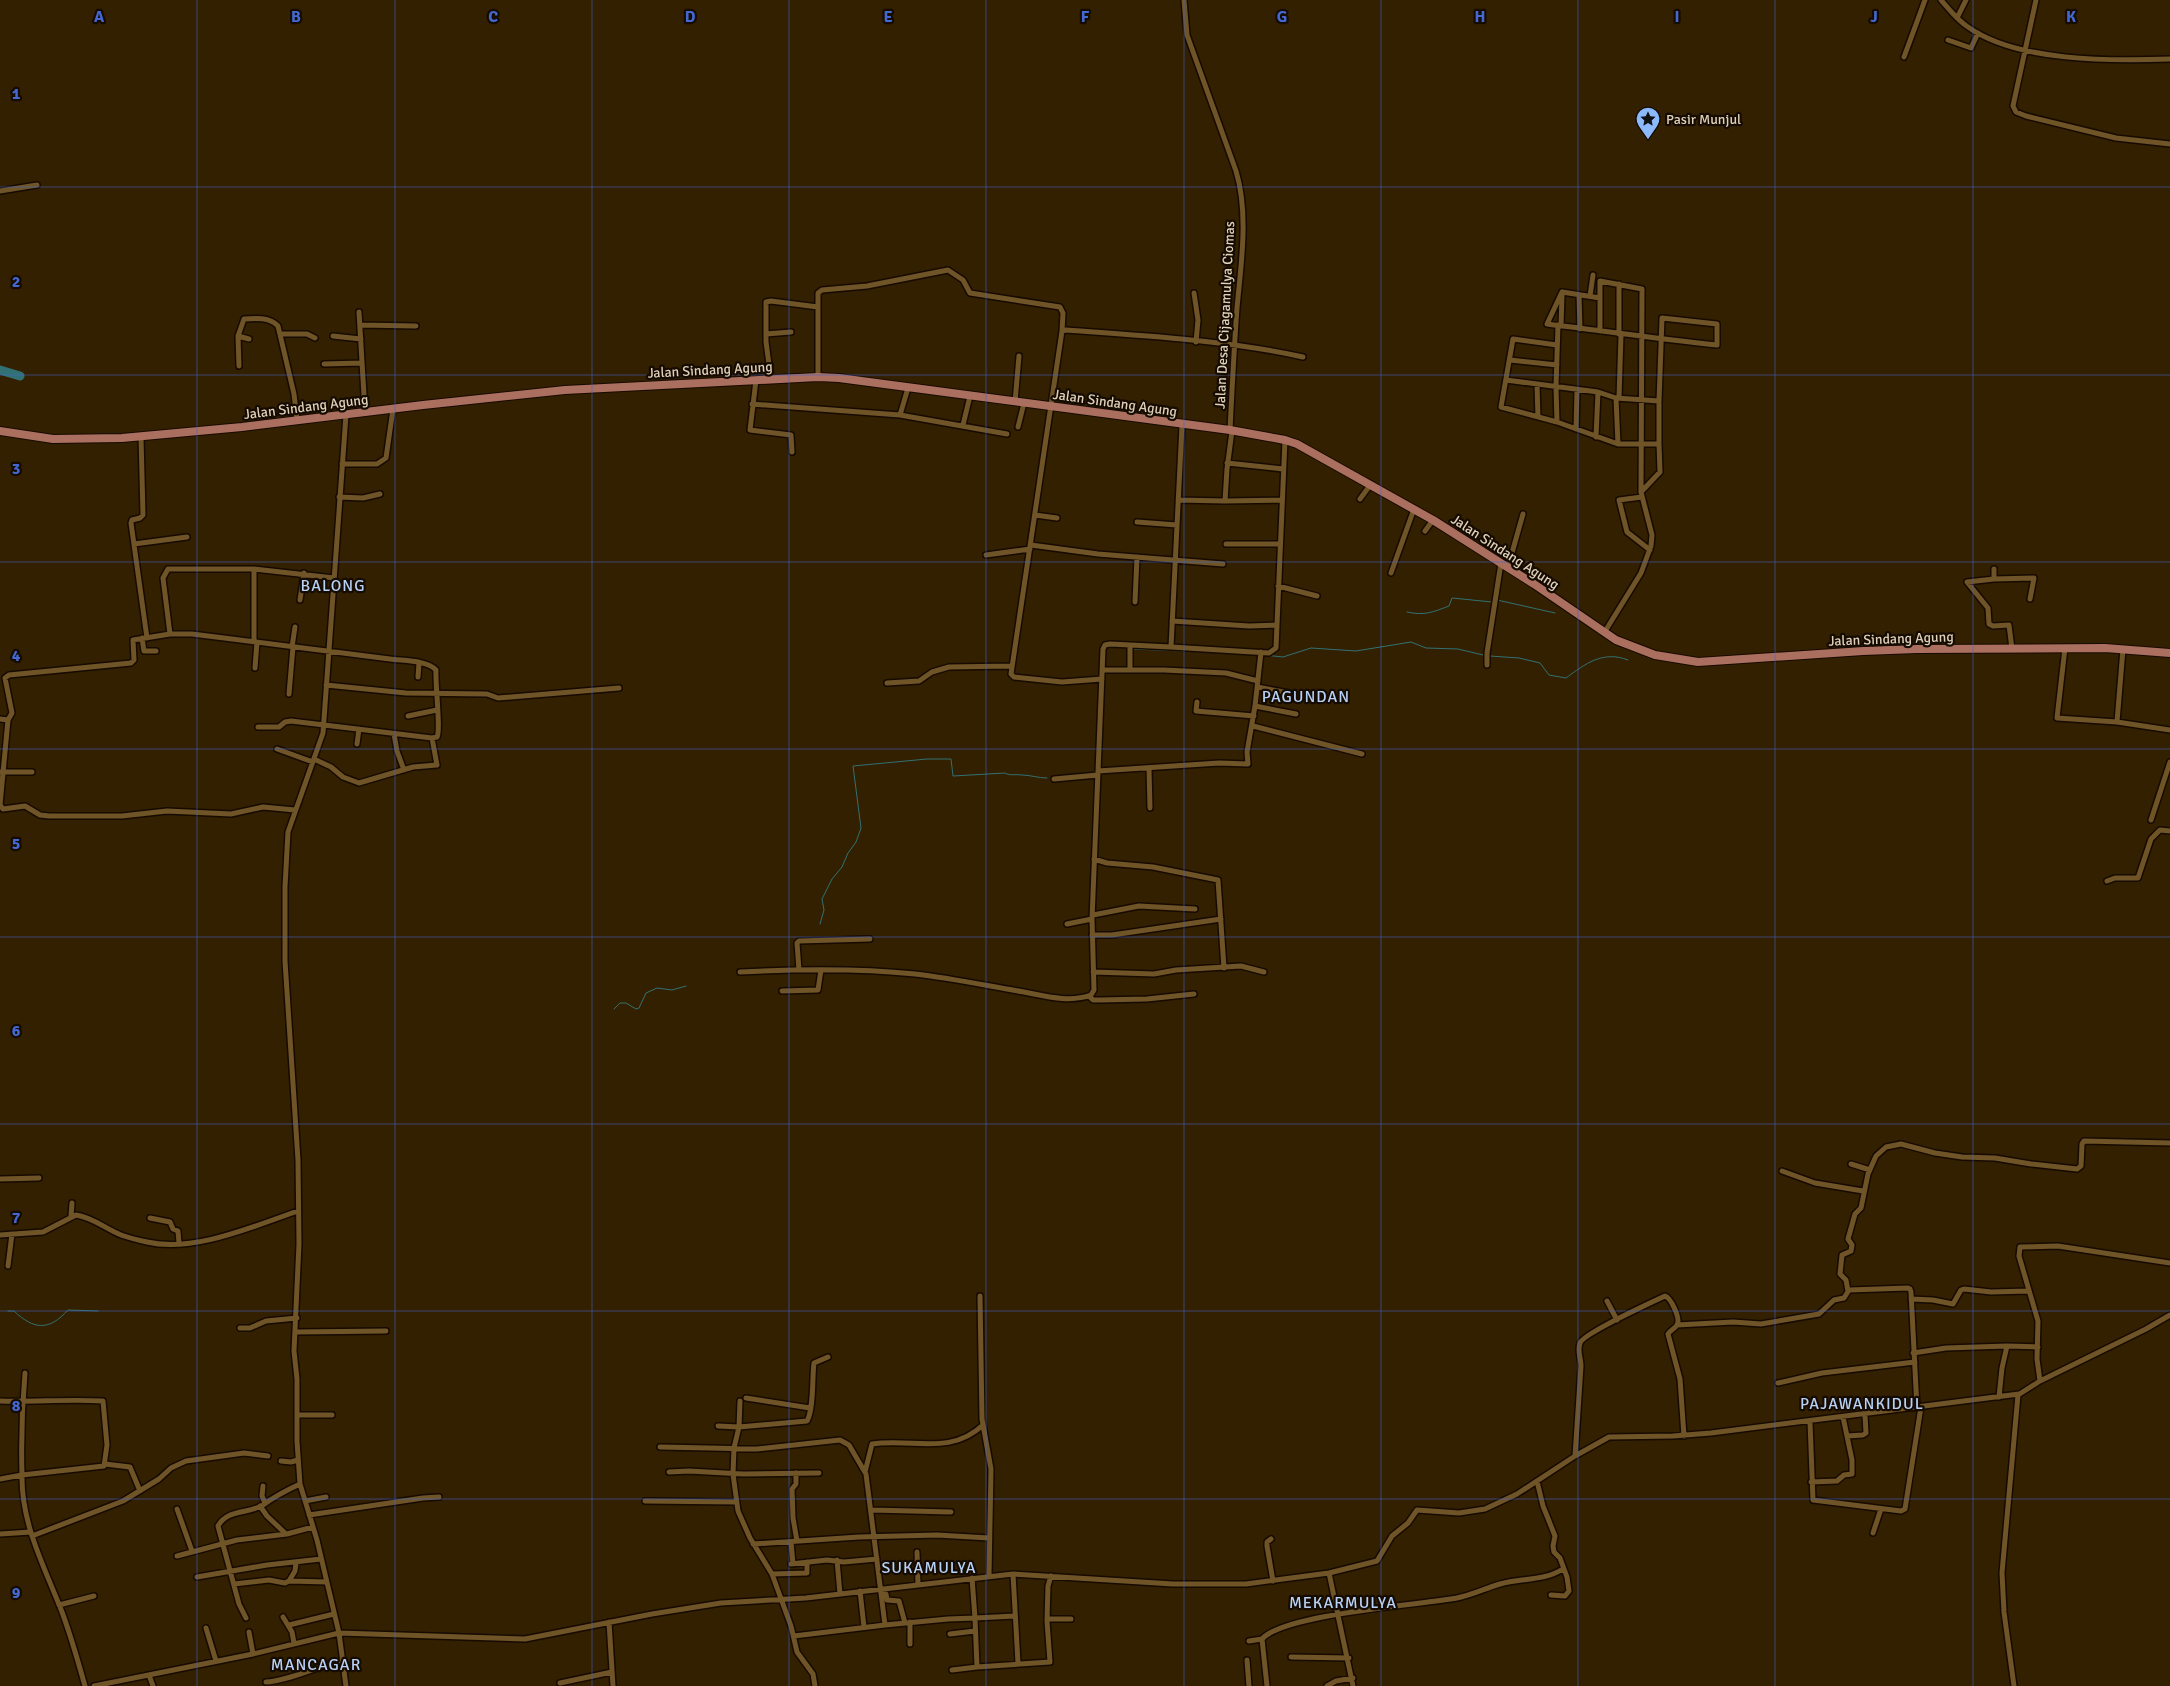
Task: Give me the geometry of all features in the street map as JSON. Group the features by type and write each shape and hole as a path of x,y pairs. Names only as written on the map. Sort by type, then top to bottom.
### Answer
{"main road":[{"name":"Jalan Sindang Agung","path":"0,432 62,440 141,437 565,390 818,377 1024,403 1285,440 1370,484 1433,520 1504,565 1604,633 1642,652 1669,658 1698,662 1863,651 2065,648 2123,649 2170,653"}],"street":[{"name":"Jalan Desa Cijagamulya Ciomas","path":"1184,0 1187,35 1237,176 1242,218 1231,431 1225,501"},
{"path":"1904,57 1925,0"},
{"path":"1941,0 1957,18 1978,34 1998,43 2100,60 2170,59"},
{"path":"1957,18 1966,0"},
{"path":"2036,0 2013,106 2016,112 2116,138 2170,144"},
{"path":"1948,40 1972,48 1978,34"},
{"path":"0,191 37,185"},
{"path":"818,377 818,293 822,290 861,287 948,270 963,280 970,294 1060,307 1063,313 1062,331 1052,407 1046,433 1031,547 1011,674 1014,677 1062,682 1102,679"},
{"path":"1590,296 1593,275"},
{"path":"1600,331 1600,280 1642,289 1641,495 1652,535 1650,550 1641,573 1604,633"},
{"path":"1618,444 1619,284"},
{"path":"1562,292 1600,298"},
{"path":"1557,422 1556,387 1562,292"},
{"path":"1562,292 1547,324 1642,337 1662,339 1717,345 1717,324 1662,318 1662,339 1659,400 1660,472 1641,495 1619,500 1627,532 1650,550"},
{"path":"1194,293 1198,320 1196,342"},
{"path":"1579,294 1580,329"},
{"path":"771,379 766,334 767,302 818,307"},
{"path":"359,312 364,412"},
{"path":"239,366 238,336 244,319 257,318 272,322 278,326 294,394 297,420"},
{"path":"360,325 416,326"},
{"path":"1062,331 1235,346 1277,351 1303,357"},
{"path":"766,334 791,332"},
{"path":"280,334 307,334 315,338"},
{"path":"238,336 249,339"},
{"path":"333,336 361,338"},
{"path":"1558,345 1513,339 1501,407 1557,422 1618,444 1659,444"},
{"path":"1015,402 1019,356"},
{"path":"1510,360 1557,365"},
{"path":"324,364 362,363"},
{"path":"756,380 750,430 791,435 792,452"},
{"path":"1506,380 1598,392 1618,398 1659,400"},
{"path":"1537,385 1538,417"},
{"path":"900,414 908,388"},
{"path":"1576,429 1577,390"},
{"path":"1596,437 1598,392"},
{"path":"963,424 970,396"},
{"path":"1018,427 1024,403"},
{"path":"752,404 900,414 963,424 1007,434"},
{"path":"342,464 377,464 386,458 393,409"},
{"path":"346,415 324,723 321,740 294,810 288,832 285,961 296,1129 298,1211 297,1318 294,1351 300,1484 313,1527 339,1633 346,1686"},
{"path":"1171,647 1182,425"},
{"path":"141,437 143,515 142,518 131,521 145,638 144,651 156,651"},
{"path":"1089,996 1094,990 1092,917 1102,670 1105,645 1261,652 1272,652 1276,648 1285,440"},
{"path":"1227,463 1284,469"},
{"path":"1360,500 1370,484"},
{"path":"339,497 362,498 380,494"},
{"path":"1178,500 1282,500"},
{"path":"1391,573 1414,509"},
{"path":"1487,665 1487,652 1504,565 1523,514"},
{"path":"1035,515 1057,518"},
{"path":"1426,530 1433,520"},
{"path":"1137,522 1177,525"},
{"path":"134,544 187,537"},
{"path":"1226,544 1280,544"},
{"path":"986,555 1031,547 1223,564"},
{"path":"1135,602 1137,557"},
{"path":"170,634 164,578 166,571 172,569 254,569 304,573 334,578"},
{"path":"254,569 255,668"},
{"path":"1994,569 1994,579"},
{"path":"300,600 304,573"},
{"path":"2012,649 2009,625 1992,626 1989,624 1988,608 1967,582 2034,578 2030,599"},
{"path":"1278,586 1317,596"},
{"path":"1172,621 1255,626 1277,625"},
{"path":"289,694 295,627"},
{"path":"258,727 279,727 285,722 290,721 324,723 333,726 394,734 437,737 440,732 436,710 435,669 419,663 192,634 170,634 132,640 134,660 131,663 9,675 2,678 12,712 8,720 2,772 2,808 25,806 44,816 122,816 167,812 231,814 263,807 294,810"},
{"path":"1130,646 1130,670"},
{"path":"2065,648 2057,718 2117,722 2170,730"},
{"path":"2117,722 2123,649"},
{"path":"1054,779 1149,768 1219,763 1248,764 1247,752 1254,716 1261,652"},
{"path":"418,677 419,663"},
{"path":"887,683 919,681 932,672 949,667 1011,666"},
{"path":"1102,670 1226,673 1290,693"},
{"path":"326,685 436,694 487,694 498,698 619,688"},
{"path":"1197,702 1196,711 1254,716"},
{"path":"1255,706 1296,714"},
{"path":"408,716 436,710"},
{"path":"0,719 8,720"},
{"path":"1252,726 1362,754"},
{"path":"357,744 359,729"},
{"path":"394,734 397,751 404,770"},
{"path":"277,749 331,768 343,777 359,783 417,766 437,765 432,738"},
{"path":"2151,820 2170,762"},
{"path":"1149,768 1150,808"},
{"path":"2,772 32,772"},
{"path":"2107,881 2115,878 2138,878 2151,839 2160,830 2170,831"},
{"path":"1094,859 1107,863 1154,866 1217,879 1220,884 1224,968"},
{"path":"1067,924 1139,906 1195,909"},
{"path":"1092,935 1118,934 1221,919"},
{"path":"799,970 797,943 799,940 870,939"},
{"path":"1093,972 1154,974 1176,970 1241,966 1264,972"},
{"path":"782,991 818,990 821,970"},
{"path":"740,972 821,970 915,974 1050,998 1089,996 1094,1000 1148,999 1194,994"},
{"path":"1848,1292 1846,1280 1840,1274 1842,1255 1851,1251 1852,1245 1848,1239 1855,1214 1860,1209 1863,1191 1870,1170 1880,1150 1886,1147 1901,1144 1934,1153 1962,1157 1995,1158 2077,1169 2081,1166 2082,1144 2084,1141 2170,1143"},
{"path":"1851,1164 1870,1170"},
{"path":"1782,1171 1815,1183 1863,1191"},
{"path":"0,1179 39,1178"},
{"path":"72,1203 72,1216"},
{"path":"0,1235 43,1232 72,1216 81,1216 121,1235 147,1242 179,1243 220,1236 298,1211"},
{"path":"150,1218 170,1222 173,1229 178,1231 179,1243"},
{"path":"8,1266 12,1234"},
{"path":"2040,1381 2038,1321 2018,1251 2020,1247 2024,1245 2058,1246 2170,1263"},
{"path":"1684,1436 1680,1378 1668,1334 1677,1326 1733,1322 1761,1324 1810,1316 1822,1312 1834,1300 1844,1298 1853,1289 1908,1288 1911,1291 1913,1353 1919,1408 1904,1509 1901,1511 1815,1501 1812,1497 1811,1482 1810,1422"},
{"path":"1911,1299 1933,1300 1953,1304 1961,1290 1964,1289 1999,1292 2028,1291"},
{"path":"980,1296 983,1425 991,1469 988,1538 989,1576"},
{"path":"1575,1456 1582,1366 1579,1352 1580,1342 1588,1334 1664,1296 1672,1301 1677,1326"},
{"path":"1607,1301 1616,1320"},
{"path":"94,1686 253,1654 339,1633 525,1639 609,1622 722,1603 781,1600 1013,1574 1173,1584 1246,1584 1329,1573 1370,1565 1377,1561 1392,1536 1408,1523 1417,1510 1444,1513 1474,1512 1517,1494 1575,1456 1603,1440 1616,1436 1684,1436 1810,1422 2019,1394 2040,1381 2130,1337 2170,1315"},
{"path":"240,1328 250,1328 266,1321 297,1318"},
{"path":"296,1332 386,1331"},
{"path":"1999,1397 2002,1368 2007,1346"},
{"path":"1913,1353 1946,1348 2038,1347"},
{"path":"718,1426 739,1427 805,1422 810,1417 814,1363 828,1358"},
{"path":"1778,1383 1822,1373 1915,1362"},
{"path":"25,1373 21,1420 25,1509 85,1686"},
{"path":"2014,1686 2004,1612 2002,1573 2019,1394"},
{"path":"746,1398 810,1408"},
{"path":"0,1401 103,1401 107,1445 105,1464"},
{"path":"740,1401 739,1427 734,1448 733,1474 736,1502 741,1521 772,1574 794,1636 797,1652 813,1674 815,1686"},
{"path":"297,1415 332,1415"},
{"path":"1847,1436 1865,1434 1865,1415"},
{"path":"1811,1482 1837,1482 1844,1475 1852,1474 1852,1460 1843,1417"},
{"path":"865,1472 872,1444 954,1442 970,1436 983,1425"},
{"path":"660,1447 757,1449 844,1441 849,1444 865,1472 872,1510 885,1625"},
{"path":"0,1534 32,1534 122,1501 140,1491 171,1468 192,1460 244,1453 268,1456"},
{"path":"281,1461 292,1462 298,1460"},
{"path":"0,1479 103,1466 105,1464 130,1467 140,1491"},
{"path":"670,1472 689,1470 733,1474 819,1473"},
{"path":"796,1473 796,1484 792,1489 794,1542 792,1564 877,1559"},
{"path":"1537,1481 1543,1506 1555,1536 1554,1552 1560,1558 1567,1577 1567,1594 1563,1597 1551,1595"},
{"path":"246,1618 242,1612 218,1526 222,1519 262,1505 266,1500 300,1484"},
{"path":"263,1486 262,1505 266,1516 288,1533"},
{"path":"305,1501 326,1497"},
{"path":"309,1515 439,1497"},
{"path":"645,1501 736,1502"},
{"path":"178,1509 192,1552"},
{"path":"1873,1533 1881,1509"},
{"path":"872,1510 951,1512"},
{"path":"177,1556 222,1543 288,1533 313,1527"},
{"path":"753,1544 875,1536 937,1535 988,1538"},
{"path":"1271,1539 1267,1542 1266,1546 1273,1581"},
{"path":"917,1552 918,1584"},
{"path":"197,1577 231,1570 321,1559"},
{"path":"837,1560 840,1594"},
{"path":"772,1574 807,1573 807,1562"},
{"path":"285,1582 295,1571 294,1563"},
{"path":"1249,1641 1262,1639 1271,1633 1294,1624 1326,1615 1339,1615 1458,1598 1501,1584 1550,1575 1563,1569"},
{"path":"1329,1573 1353,1678 1353,1686"},
{"path":"1013,1574 1018,1664"},
{"path":"952,1670 1050,1662 1047,1619 1050,1576"},
{"path":"972,1578 977,1667"},
{"path":"234,1584 269,1580 327,1582"},
{"path":"881,1590 886,1594 887,1600 899,1601 907,1623 910,1644"},
{"path":"860,1591 864,1627"},
{"path":"59,1605 94,1596"},
{"path":"291,1625 334,1614"},
{"path":"794,1636 907,1623 1016,1616"},
{"path":"284,1617 291,1625 294,1643"},
{"path":"1047,1619 1071,1619"},
{"path":"609,1622 613,1686"},
{"path":"206,1628 216,1662"},
{"path":"950,1634 975,1631"},
{"path":"249,1632 253,1654"},
{"path":"1262,1639 1267,1686"},
{"path":"1291,1657 1348,1658"},
{"path":"1247,1660 1249,1686"},
{"path":"266,1682 296,1676 325,1664 344,1661"},
{"path":"560,1683 612,1672"},
{"path":"149,1675 153,1686"},
{"path":"1327,1686 1336,1681 1353,1678"}],"waterway":[{"path":"0,370 20,376"},
{"path":"1407,612 1419,614 1433,612 1449,606 1452,598 1492,602"},
{"path":"1497,600 1555,613"},
{"path":"1264,655 1283,657 1311,648 1356,651 1411,642 1426,648 1458,649 1483,655"},
{"path":"1133,649 1206,652"},
{"path":"1490,656 1519,658 1540,663 1549,675 1566,678 1595,660 1610,657 1628,660"},
{"path":"820,924 824,910 822,899 832,879 842,867 848,853 856,842 861,828 853,766 927,759 951,759 953,776 1005,773 1047,778"},
{"path":"614,1009 620,1003 626,1003 636,1009 639,1008 646,993 657,988 672,990 686,986"},
{"path":"8,1311 14,1311 28,1322 41,1326 54,1322 68,1310 98,1311"}],"place":[{"name":"Pasir Munjul","path":"1648,140"}],"district":[{"name":"BALONG","path":"333,586"},
{"name":"PAGUNDAN","path":"1306,697"},
{"name":"PAJAWANKIDUL","path":"1862,1404"},
{"name":"SUKAMULYA","path":"929,1568"},
{"name":"MEKARMULYA","path":"1343,1603"},
{"name":"MANCAGAR","path":"316,1665"}]}
